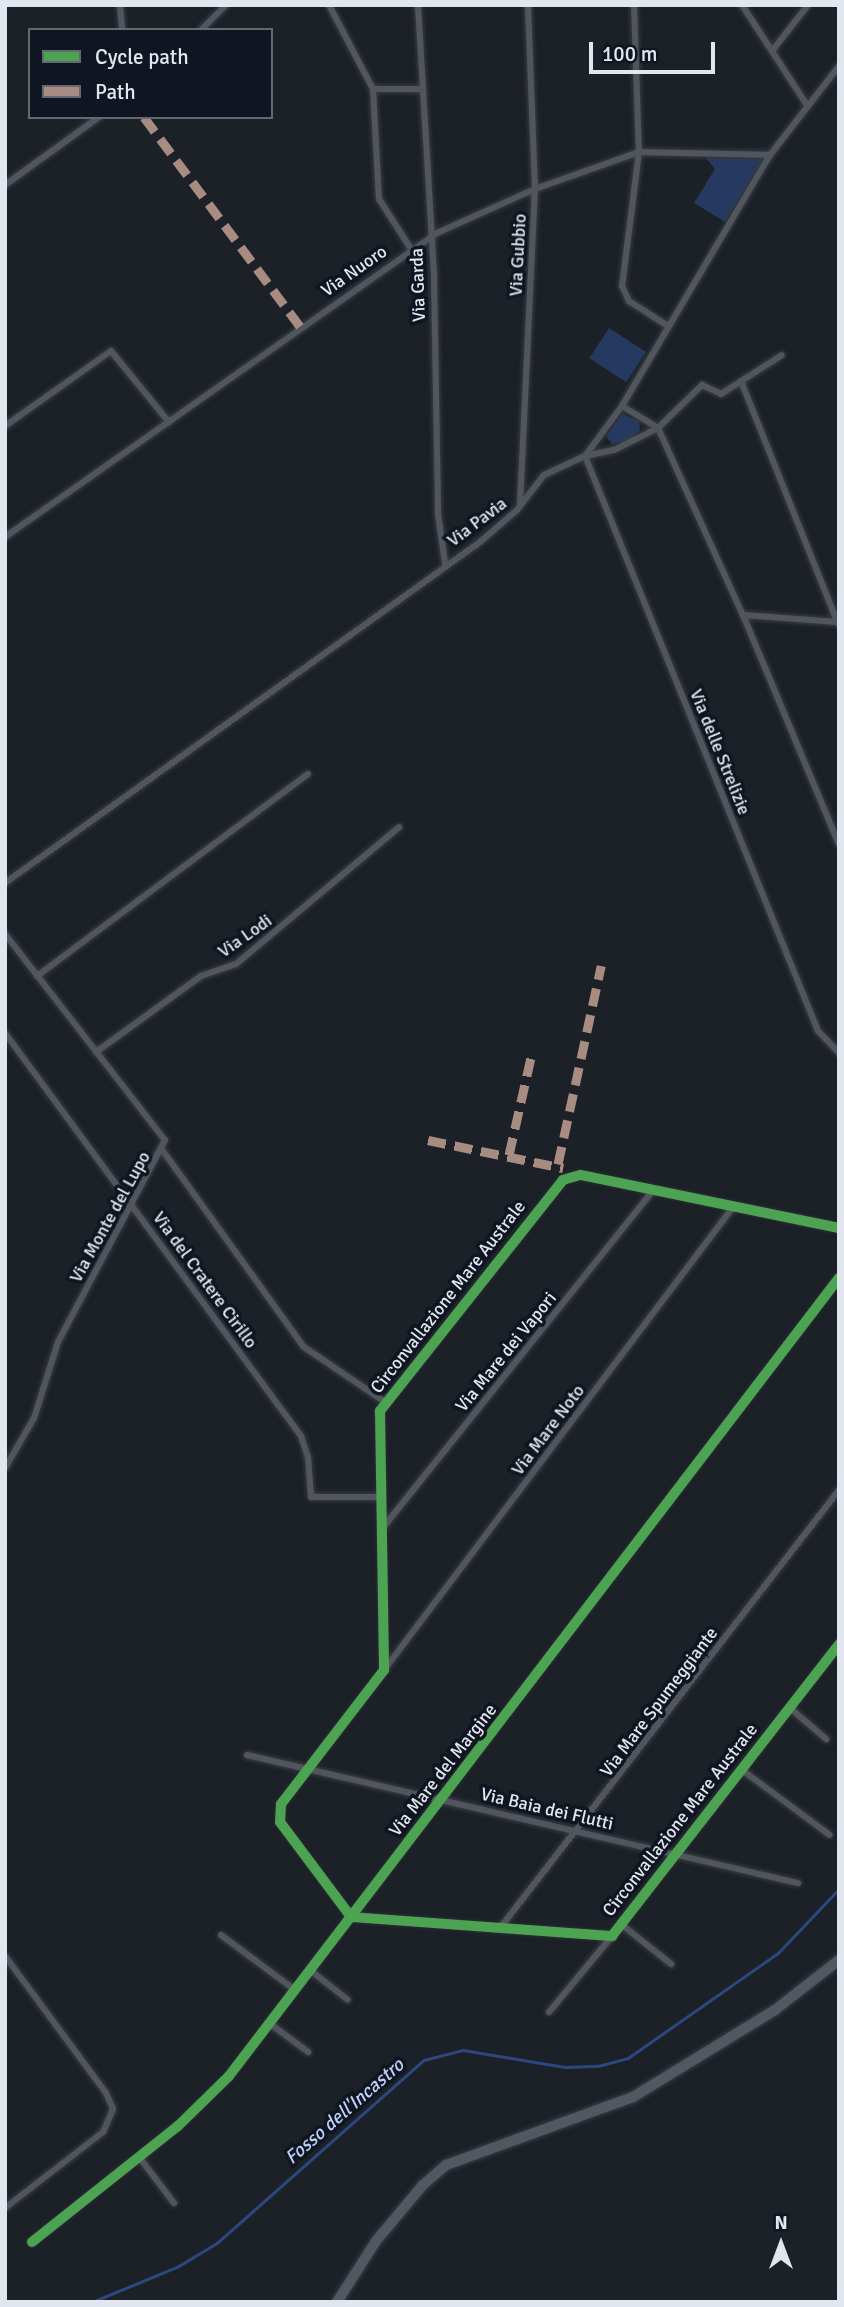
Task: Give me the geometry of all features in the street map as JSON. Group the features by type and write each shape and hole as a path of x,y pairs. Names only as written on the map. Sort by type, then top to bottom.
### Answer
{"main road":[{"path":"337,2302 376,2241 423,2185 446,2165 633,2096 752,2025 839,1960"}],"street":[{"path":"120,5 122,28"},
{"path":"203,28 226,5"},
{"path":"329,5 373,89 378,194 387,217 411,249"},
{"name":"Via Garda","path":"418,5 431,236 434,425 445,563"},
{"name":"Via Gubbio","path":"520,507 536,189 528,5"},
{"path":"634,5 639,152 622,286 629,301 668,326"},
{"path":"742,5 807,105"},
{"path":"772,51 808,5"},
{"name":"Via Pavia","path":"5,883 445,563 486,537 520,507 542,477 585,456 622,406 770,155 839,65"},
{"path":"373,89 421,89"},
{"path":"5,186 96,119"},
{"name":"Via Nuoro","path":"5,537 431,236 536,189 639,152 770,155"},
{"path":"5,426 111,351 169,422"},
{"path":"585,456 614,450 658,428 702,385 719,394 782,355"},
{"path":"741,381 839,623 743,615"},
{"path":"622,406 658,428 743,615 839,844"},
{"name":"Via delle Strelizie","path":"585,456 818,1031 839,1053"},
{"path":"37,976 308,774"},
{"name":"Via Lodi","path":"96,1052 201,976 236,964 399,827"},
{"name":"Via Monte del Lupo","path":"5,934 96,1052 163,1132 163,1151 58,1342 34,1418 5,1468"},
{"name":"Via del Cratere Cirillo","path":"5,1033 303,1438 311,1497 380,1497"},
{"path":"163,1151 304,1347 385,1402"},
{"name":"Circonvallazione Mare Australe","path":"384,1670 379,1420 385,1402 564,1178 580,1175 839,1228"},
{"name":"Via Mare dei Vapori","path":"381,1530 653,1191"},
{"name":"Via Mare Noto","path":"384,1670 733,1207"},
{"name":"Via Mare del Margine","path":"32,2242 209,2098 443,1800 839,1278"},
{"name":"Via Mare Spumeggiante","path":"500,1928 839,1490"},
{"name":"Circonvallazione Mare Australe","path":"351,1917 612,1936 839,1644"},
{"path":"351,1917 280,1822 280,1807 384,1670"},
{"path":"790,1708 826,1739"},
{"name":"Via Baia dei Flutti","path":"247,1755 798,1883"},
{"path":"742,1770 830,1835"},
{"path":"622,1925 671,1964"},
{"path":"221,1935 295,1990"},
{"path":"549,2012 612,1936"},
{"path":"5,1956 106,2093 113,2114 103,2132 5,2208"},
{"path":"310,1970 348,2000"},
{"path":"270,2023 308,2052"},
{"path":"139,2157 174,2203"}],"shaded area":[{"path":"706,158 763,159 725,222 694,203 715,169"},
{"path":"609,328 646,352 626,382 589,358"},
{"path":"622,414 639,421 640,430 630,440 612,444 606,436"}],"waterway":[{"name":"Fosso dell'Incastro","path":"92,2302 177,2267 217,2243 424,2060 463,2050 565,2067 598,2066 628,2058 778,1953 839,1889"}],"marked path":[{"path":"145,119 300,326"},
{"path":"558,1164 601,966"},
{"path":"509,1155 532,1053"},
{"path":"428,1140 563,1168"}],"cycle path":[{"path":"839,1228 580,1175 563,1180 380,1411 384,1670 281,1804 280,1822 351,1917 612,1936 839,1644"},
{"path":"32,2242 178,2126 229,2076 839,1278"}]}
